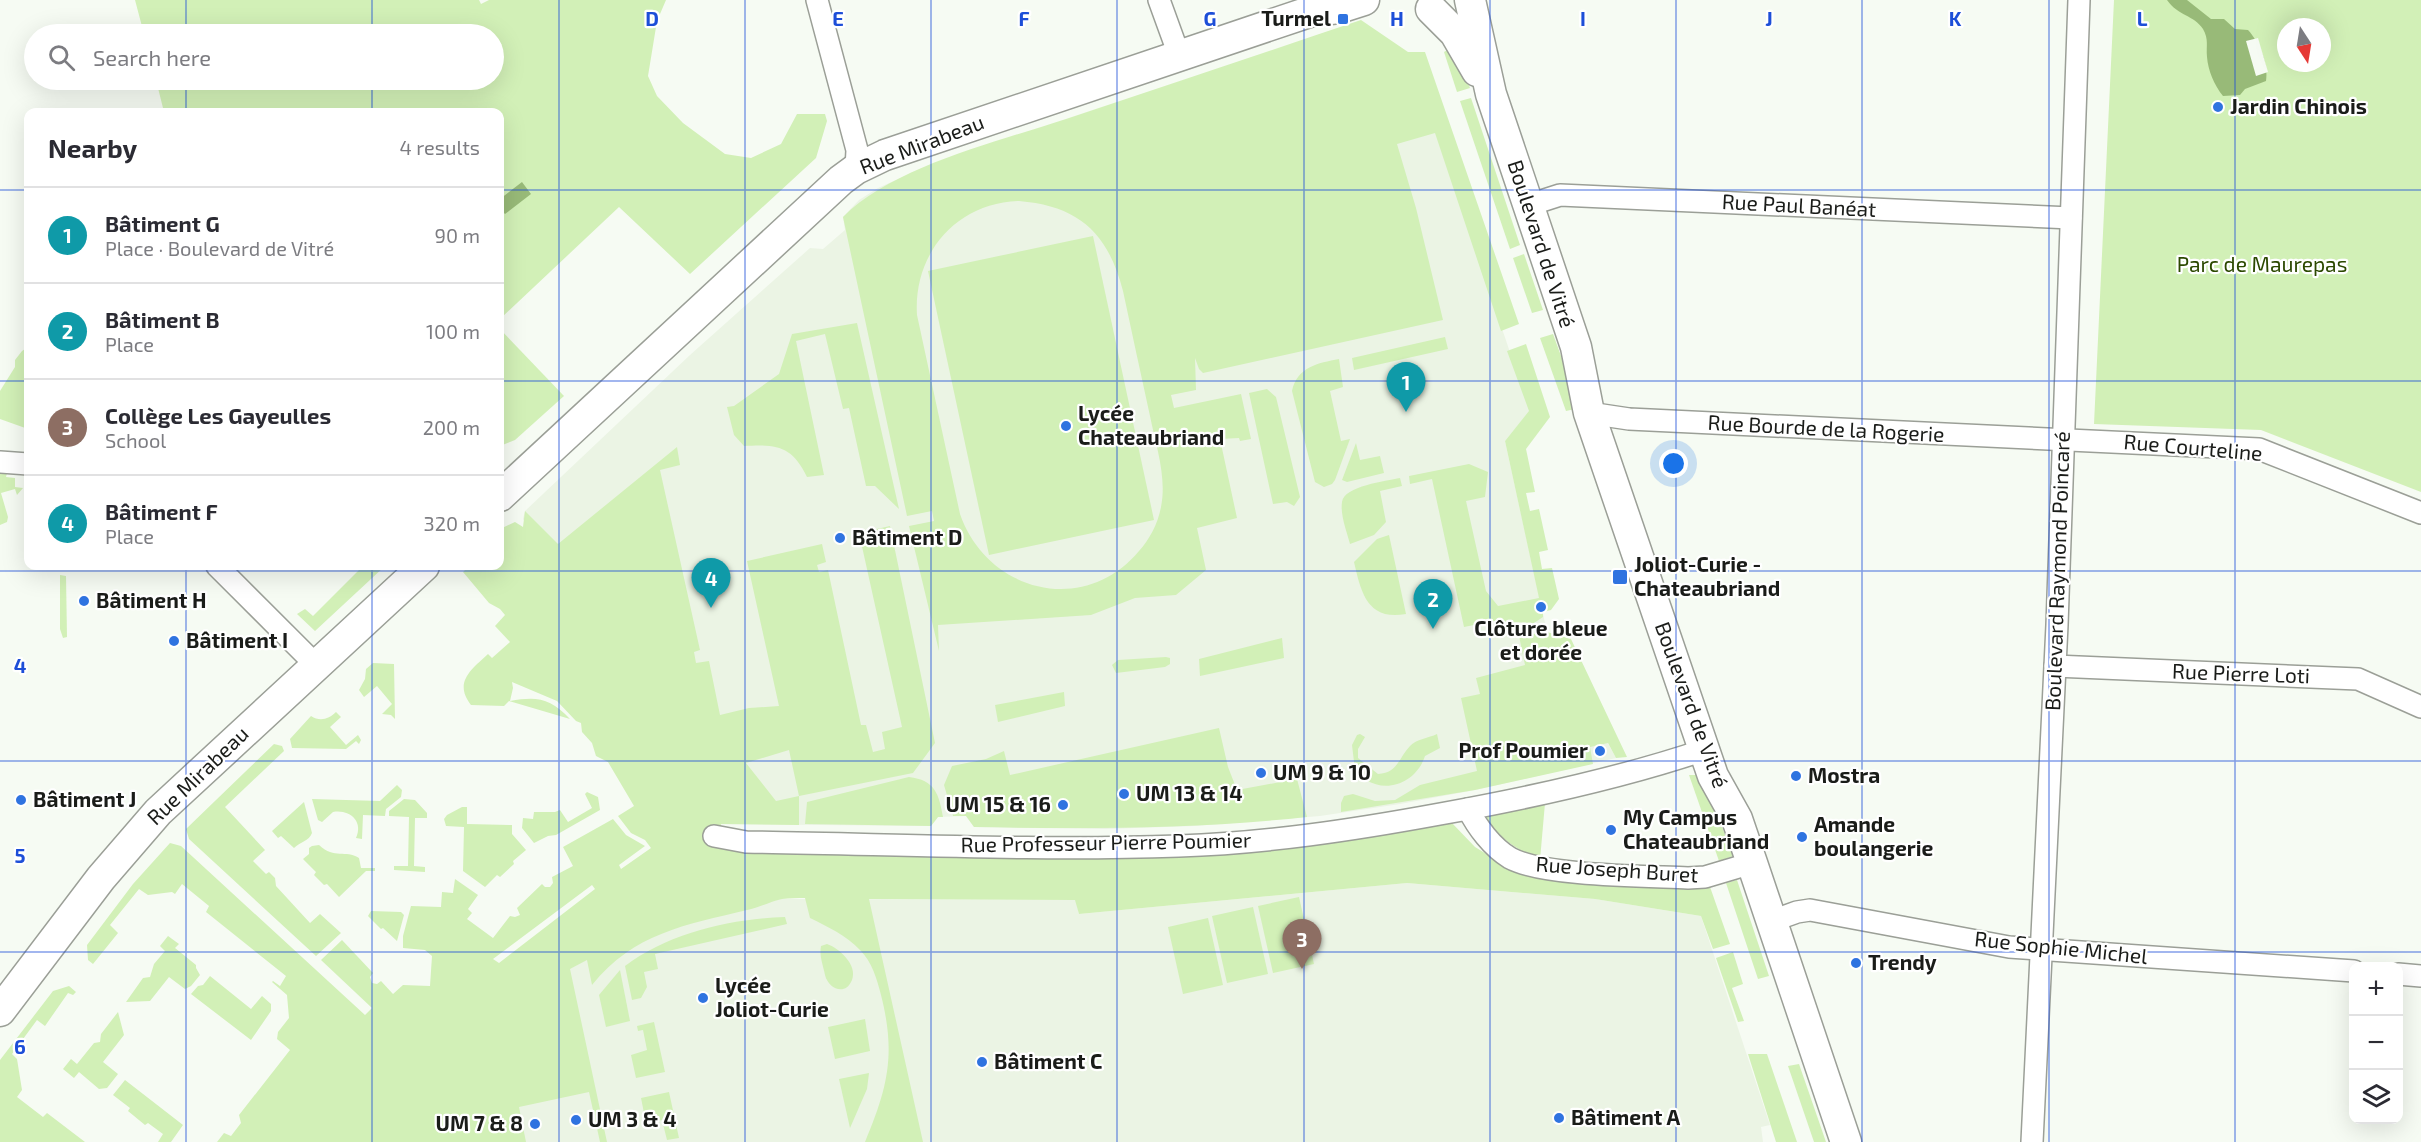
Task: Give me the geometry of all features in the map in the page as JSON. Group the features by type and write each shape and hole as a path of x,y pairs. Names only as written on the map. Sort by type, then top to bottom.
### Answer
{"street":[{"path":"817,0 856,150 856,169"},
{"path":"1159,0 1179,55"},
{"name":"Rue Mirabeau","path":"504,492 841,180 856,169 892,152 1320,6 1339,8 1364,0"},
{"name":"Boulevard de Vitré","path":"1470,0 1491,94 1576,347 1589,413 1713,776 1737,819 1846,1142"},
{"name":"Boulevard Raymond Poincaré","path":"2032,1142 2055,666 2079,0"},
{"name":"Boulevard de Vitré","path":"1432,3 1455,33 1491,94"},
{"name":"Rue Paul Banéat","path":"1529,205 1560,195 2071,218"},
{"name":"Rue Bourde de la Rogerie","path":"1589,413 1629,419 2062,440"},
{"name":"Rue Courteline","path":"2062,440 2259,449 2421,513"},
{"path":"0,462 24,464"},
{"path":"221,570 316,665"},
{"name":"Rue Mirabeau","path":"0,1011 100,878 158,812 420,570"},
{"name":"Rue Pierre Loti","path":"2055,666 2358,679 2421,707"},
{"name":"Rue Professeur Pierre Poumier","path":"714,836 746,842 1052,847 1180,846 1324,834 1468,809 1612,777 1704,750"},
{"name":"Rue Joseph Buret","path":"1468,809 1482,832 1497,848 1511,858 1541,868 1688,878 1706,877 1752,863"},
{"name":"Rue Sophie Michel","path":"1772,921 1810,910 2009,947 2349,971"},
{"path":"2403,974 2421,976"}],"shaded area":[{"path":"2167,0 2187,0 2211,19 2224,19 2235,29 2248,30 2262,54 2266,68 2266,81 2245,89 2240,95 2223,96 2210,72 2207,40 2203,29"},
{"name":"Lycée Chateaubriand","path":"1408,52 1530,411 1505,441 1547,632 1616,758 1475,790 1400,804 1320,816 1195,826 1105,829 974,827 966,816 938,817 931,826 720,824 523,519 525,511 690,355 810,248 823,249 845,230 843,217 859,200 878,188 905,176"},
{"path":"522,182 531,194 505,214 504,196"},
{"path":"1407,883 1595,899 1701,916 1770,1125 1761,1127 1763,1142 287,1142 569,969 649,927 781,899 1076,900 1079,914"}],"green space":[{"path":"135,0 479,0 481,4 489,0 666,0 657,21 648,76 657,96 683,123 725,154 751,158 781,144 797,114 825,114 827,121 816,158 690,274 619,207 504,315 504,108 163,108 158,90 504,90 504,24 141,24"},
{"name":"Parc de Maurepas","path":"2114,0 2421,0 2421,492 2261,430 2094,424"},
{"path":"1361,20 1408,52 1425,52 1519,324 1501,331 1435,133 1397,144 1416,208 1443,320 1203,373 1195,358 1196,390 1171,395 1174,408 1241,394 1251,439 1240,441 1239,438 1220,439 1237,518 1197,528 1206,570 1176,595 1135,598 1091,615 938,625 939,651 909,526 934,521 932,511 907,516 843,217 864,199 890,183 948,158","holes":["1019,201 1040,204 1074,216 1088,226 1109,253 1117,271 1158,450 1163,484 1158,519 1150,536 1139,551 1117,572 1092,584 1065,589 1039,586 1014,577 992,562 973,541 960,514 917,315 922,272 943,236 958,222 976,211 996,204"]},
{"path":"1454,46 1470,88 1457,92 1444,52"},
{"path":"1471,98 1520,245 1510,249 1460,101"},
{"path":"1093,236 1154,520 989,555 928,271"},
{"path":"1524,254 1543,310 1532,313 1513,258"},
{"path":"857,323 899,509 875,486 866,486 849,408 843,409 825,334 796,341 824,475 807,477 795,459 782,449 744,446 734,435 727,407 734,406 779,374 792,334"},
{"path":"504,333 564,396 515,440 504,444"},
{"path":"1553,334 1569,378 1575,409 1566,411 1540,338"},
{"path":"1445,337 1448,349 1354,370 1352,358"},
{"path":"1526,344 1550,417 1526,449 1535,492 1526,493 1530,511 1539,509 1548,550 1539,552 1542,569 1552,568 1559,599 1551,610 1543,612 1543,617 1534,623 1494,621 1464,627 1432,479 1410,484 1409,476 1469,464 1488,472 1485,497 1466,501 1486,591 1498,606 1539,598 1505,441 1529,411 1507,351"},
{"path":"24,350 24,428 0,419 0,391"},
{"path":"1339,359 1343,387 1330,391 1341,441 1350,439 1335,480 1324,487 1315,482 1292,391 1298,376 1304,371 1324,362"},
{"path":"1267,389 1276,397 1300,497 1294,506 1287,502 1273,504 1249,393"},
{"path":"1356,443 1360,460 1380,456 1384,473 1347,482 1342,480"},
{"path":"677,447 680,465 660,470 700,650 694,652 696,663 709,661 720,715 749,708 779,706 747,561 822,544 826,562 817,565 819,572 828,570 861,725 866,725 873,752 885,749 882,732 902,727 859,533 890,526 935,743 913,773 799,796 799,825 721,824 722,832 968,855 1451,822 1475,847 1498,861 1709,884 1730,944 1713,949 1701,916 1595,899 1407,883 1079,914 1075,900 869,899 923,1142 865,1142 884,1087 889,1053 886,1016 876,977 868,960 855,945 837,932 810,918 805,898 782,899 682,927 643,942 608,967 592,985 587,960 570,969 607,1142 600,1142 589,1092 519,1107 526,1142 217,1142 224,1133 231,1136 241,1123 239,1115 290,1050 277,1039 278,1032 289,1018 287,995 272,982 280,986 286,976 206,912 209,906 182,884 175,894 172,892 148,895 139,889 110,925 118,933 93,964 88,960 87,945 133,884 170,843 181,846 365,1015 372,1008 321,960 342,940 373,973 370,977 372,983 377,984 381,981 393,994 403,985 430,986 432,956 425,950 403,948 403,936 411,906 441,907 442,892 453,893 455,879 478,895 468,909 472,913 467,919 493,938 510,916 520,915 517,908 542,884 550,887 553,883 552,877 573,866 563,847 613,819 626,835 645,846 619,865 621,869 651,848 645,840 631,833 618,816 634,806 608,762 596,756 592,743 582,732 581,723 576,721 557,701 512,682 510,701 543,700 570,719 509,701 504,706 471,705 466,697 464,683 471,671 488,654 492,658 510,642 495,626 505,615 489,603 463,572 465,570 504,570 504,527 515,522 523,527 525,511 558,544","holes":["789,750 799,796 776,801 746,763","592,885 595,889 499,963 493,959"]},
{"path":"0,472 7,473 6,477 15,478 15,487 23,488 17,495 15,489 1,493 8,517 7,522 0,525"},
{"path":"1400,478 1402,486 1380,491 1386,522 1374,535 1350,544 1342,512 1344,496 1366,485"},
{"path":"1389,535 1406,614 1393,615 1374,609 1363,593 1354,562 1377,539"},
{"path":"359,570 381,570 315,631 297,614 305,609 313,616"},
{"path":"60,575 66,576 67,637 63,638 60,629"},
{"path":"1547,632 1571,639 1627,757 1616,758 1608,743 1590,747 1593,764 1475,790 1341,812 1344,796 1353,794 1375,801 1395,800 1420,785 1477,771 1461,698 1480,694 1476,678 1525,665 1519,636"},
{"path":"1282,638 1284,658 1200,676 1199,659"},
{"path":"1170,658 1170,664 1165,667 1116,673 1112,665 1118,660"},
{"path":"373,663 394,664 395,719 391,715 382,714 392,704 377,686 364,697 359,690 365,679 366,669"},
{"path":"1064,692 1065,706 998,722 995,705"},
{"path":"336,712 341,717 330,727 346,745 358,735 361,740 359,744 356,741 346,749 292,748 290,739 311,716 324,719"},
{"path":"1219,728 1228,767 1237,790 1297,779 1307,817 1224,824 1140,827 974,827 966,816 953,816 944,785 952,766 986,759 1004,751 1010,775"},
{"path":"1437,734 1440,748 1425,756 1416,772 1409,778 1401,783 1384,786 1366,780 1355,770 1352,745 1357,735 1365,737 1358,749 1358,758 1378,774 1394,768 1410,746 1419,740"},
{"path":"274,744 282,746 284,751 225,807 265,850 253,861 266,874 269,872 275,878 276,886 310,923 320,914 341,933 316,956 189,839 186,829"},
{"path":"1689,775 1699,775 1712,800 1733,856 1719,861"},
{"path":"909,777 925,781 940,801 943,817 938,817 931,826 805,824 807,802"},
{"path":"397,785 402,790 401,797 386,809 385,816 363,815 362,839 356,838 358,826 349,814 333,812 322,822 318,820 312,799 380,801"},
{"path":"587,792 598,797 600,810 556,835 534,843 522,828 523,818 533,819 534,812 560,810 568,822 592,808 585,794"},
{"path":"404,799 415,800 427,813 427,818 415,818 414,866 425,867 425,872 394,870 394,866 408,866 409,817 389,816 389,811"},
{"path":"304,802 312,833 309,838 294,848 281,836 278,838 272,831"},
{"path":"1545,803 1540,860 1509,843 1485,816"},
{"path":"462,807 467,807 467,824 512,825 512,834 526,850 500,877 497,875 485,887 463,871 464,827 446,826 444,819 447,815"},
{"path":"319,845 330,852 354,855 359,858 361,868 375,868 375,871 366,871 339,897 327,884 324,885 314,875 316,872 303,859 309,854 309,848"},
{"path":"1737,880 1769,976 1758,979 1726,883"},
{"path":"1299,897 1314,964 1273,973 1258,906"},
{"path":"1253,907 1268,974 1227,983 1212,916"},
{"path":"371,911 401,912 404,915 397,941 368,916"},
{"path":"785,917 787,924 655,954 658,969 644,972 647,987 641,998 632,1000 625,966 642,955 701,930 743,921"},
{"path":"1208,918 1223,985 1183,994 1168,927"},
{"path":"168,936 179,944 175,948 196,965 200,975 191,986 185,989 169,977 150,1001 126,1002 143,978 150,977 154,964 165,951 160,946"},
{"path":"827,944 842,953 850,963 852,980 845,988 837,989 827,980 821,946"},
{"path":"1733,952 1743,984 1732,988 1744,1021 1738,1022 1716,958"},
{"path":"620,970 630,1021 606,1027 599,995"},
{"path":"210,976 251,1009 262,996 271,1004 271,1011 251,1040 191,994"},
{"path":"69,986 76,992 73,995 68,993 45,1026 37,1020 12,1054 17,1059 22,1090 17,1097 43,1117 47,1113 85,1142 0,1142 0,1060 53,991"},
{"path":"118,1012 124,1035 103,1062 118,1074 107,1088 99,1089 79,1072 74,1078 63,1069 71,1059 77,1064 94,1043 100,1042 101,1034"},
{"path":"865,1019 870,1051 835,1059 828,1027"},
{"path":"654,1022 665,1072 636,1078 631,1055 647,1050 643,1030 638,1031 637,1026"},
{"path":"1748,1054 1767,1054 1797,1142 1776,1142"},
{"path":"1799,1064 1826,1142 1814,1142 1788,1066"},
{"path":"869,1073 867,1089 850,1128 839,1079"},
{"path":"125,1080 183,1125 171,1142 158,1142 163,1134 148,1123 145,1125 128,1111 130,1108 113,1095"},
{"path":"669,1092 679,1138 667,1140 662,1120 646,1123 641,1098"}],"pier":[{"path":"2258,38 2268,72 2256,76 2246,41"}],"place":[{"name":"Turmel","path":"1343,19"},
{"name":"Jardin Chinois","path":"2218,107"},
{"name":"Bâtiment G","path":"1406,412"},
{"name":"Lycée Chateaubriand","path":"1066,426"},
{"name":"Bâtiment D","path":"840,538"},
{"name":"Joliot-Curie - Chateaubriand","path":"1620,577"},
{"name":"Bâtiment H","path":"84,601"},
{"name":"Clôture bleue et dorée","path":"1541,607"},
{"name":"Bâtiment F","path":"711,608"},
{"name":"Bâtiment B","path":"1433,629"},
{"name":"Bâtiment I","path":"174,641"},
{"name":"Prof Poumier","path":"1600,751"},
{"name":"UM 9 & 10","path":"1261,773"},
{"name":"Mostra","path":"1796,776"},
{"name":"UM 13 & 14","path":"1124,794"},
{"name":"Bâtiment J","path":"21,800"},
{"name":"UM 15 & 16","path":"1063,805"},
{"name":"My Campus Chateaubriand","path":"1611,830"},
{"name":"Amande boulangerie","path":"1802,837"},
{"name":"Trendy","path":"1856,963"},
{"name":"Collège Les Gayeulles","path":"1302,969"},
{"name":"Lycée Joliot-Curie","path":"703,998"},
{"name":"Bâtiment C","path":"982,1062"},
{"name":"Bâtiment A","path":"1559,1118"},
{"name":"UM 3 & 4","path":"576,1120"},
{"name":"UM 7 & 8","path":"535,1124"}]}
